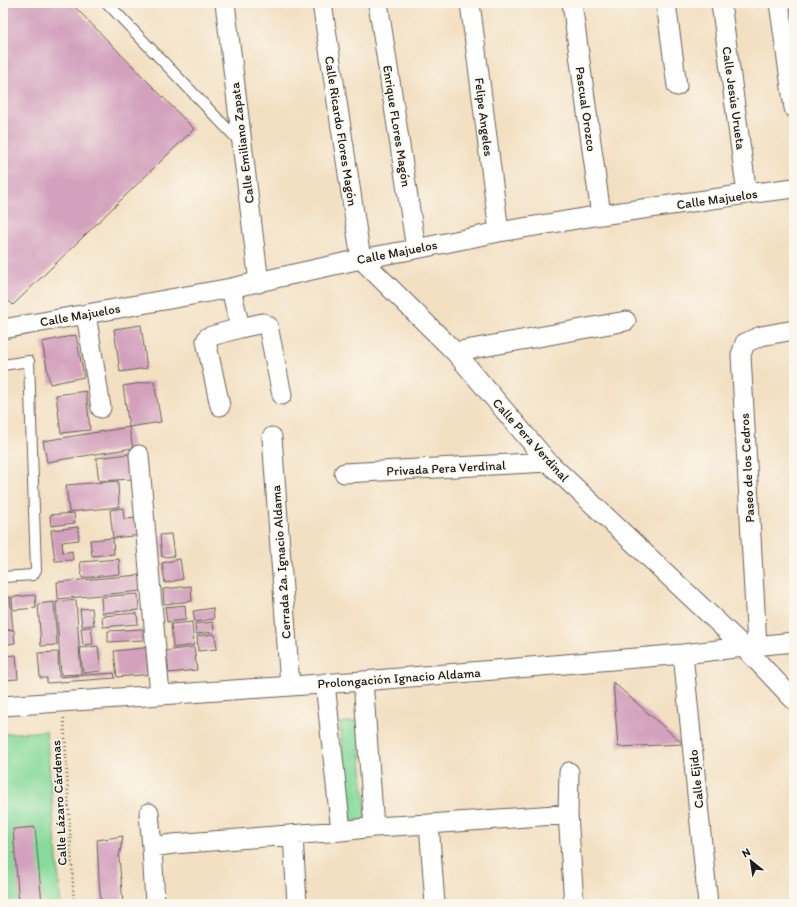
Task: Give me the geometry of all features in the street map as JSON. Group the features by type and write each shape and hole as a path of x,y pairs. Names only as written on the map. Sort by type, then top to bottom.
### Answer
{"street":[{"name":"Calle Emiliano Zapata","path":"225,3 259,282"},
{"name":"Calle Ricardo Flores Magón","path":"322,3 361,259"},
{"name":"Enrique FLores Magón","path":"378,3 416,249"},
{"name":"Felipe Angeles","path":"470,3 499,232"},
{"name":"Pascual Orozco","path":"572,3 601,216"},
{"path":"666,3 677,86"},
{"name":"Calle Jesús Urueta","path":"721,3 747,194"},
{"path":"779,3 794,108"},
{"name":"Calle Majuelos","path":"3,329 231,288 361,259 499,232 794,188"},
{"name":"Calle Pera Verdinal","path":"361,259 455,352 548,462 751,646 794,700"},
{"path":"231,288 240,328"},
{"path":"86,314 101,408"},
{"path":"455,352 626,321"},
{"path":"220,406 206,341 208,337 263,323 268,326 282,395"},
{"name":"Paseo de los Cedros","path":"751,646 741,355 745,343 760,336 794,330"},
{"name":"Cerrada 2a. Ignacio Aldama","path":"272,437 290,686"},
{"path":"140,455 160,695"},
{"name":"Privada Pera Verdinal","path":"344,473 548,462"},
{"name":"Prolongación Ignacio Aldama","path":"3,706 363,681 683,654 794,642"},
{"name":"Calle Ejido","path":"683,654 708,904"},
{"path":"363,681 374,827"},
{"path":"325,683 341,832"},
{"path":"569,772 568,814 574,904"},
{"path":"148,814 152,847 155,904"},
{"path":"152,847 173,844 341,832 374,827 568,814"},
{"path":"429,824 435,904"},
{"path":"293,835 297,904"}],"lane":[{"path":"107,3 243,146"},
{"path":"3,365 29,361 36,570 33,575 3,577"}],"path":[{"name":"Calle Lázaro Cárdenas","path":"63,702 74,904"}],"green space":[{"path":"358,721 366,816 363,821 353,821 349,815 340,723"},
{"path":"46,731 61,904 3,904 3,734"}],"building":[{"path":"3,3 71,3 194,129 13,305 3,295"},
{"path":"141,325 147,368 120,372 114,329"},
{"path":"76,335 84,377 50,384 42,342"},
{"path":"154,381 161,422 129,427 123,386"},
{"path":"86,391 90,430 61,433 56,395"},
{"path":"129,427 133,448 47,462 43,441"},
{"path":"129,454 132,479 99,481 96,458"},
{"path":"118,481 119,507 69,512 66,485"},
{"path":"123,508 124,519 139,518 142,535 113,538 110,510"},
{"path":"74,513 75,523 51,526 50,515"},
{"path":"78,527 79,540 62,542 63,553 72,551 73,560 55,561 51,530"},
{"path":"171,534 174,556 162,557 160,535"},
{"path":"113,538 114,554 92,556 90,540"},
{"path":"119,559 120,574 82,578 80,562"},
{"path":"180,559 183,579 165,583 162,563"},
{"path":"140,575 142,591 58,599 57,582"},
{"path":"191,586 192,601 164,604 163,589"},
{"path":"138,594 139,610 102,613 101,597"},
{"path":"35,595 36,608 13,610 12,597"},
{"path":"3,597 10,597 13,629 3,631"},
{"path":"76,600 81,674 61,675 56,602"},
{"path":"54,602 57,645 41,646 38,604"},
{"path":"185,605 186,620 167,622 165,607"},
{"path":"92,608 94,625 82,626 80,609"},
{"path":"213,608 214,619 195,622 193,611"},
{"path":"137,613 138,624 103,627 102,616"},
{"path":"192,622 194,645 173,648 171,624"},
{"path":"213,622 214,632 196,634 195,624"},
{"path":"91,627 93,644 83,645 81,628"},
{"path":"143,629 143,640 108,642 108,631"},
{"path":"14,630 15,643 3,645 3,631"},
{"path":"215,634 217,649 198,651 197,636"},
{"path":"98,646 101,671 83,673 80,648"},
{"path":"152,647 154,674 117,677 114,651"},
{"path":"194,647 197,670 169,673 166,651"},
{"path":"58,652 59,677 114,673 115,678 47,683 47,678 40,678 38,653"},
{"path":"16,655 18,679 3,680 3,656"},
{"path":"613,682 683,744 618,747"},
{"path":"35,827 42,904 19,904 13,829"},
{"path":"123,836 119,857 123,904 101,904 97,840"}]}
